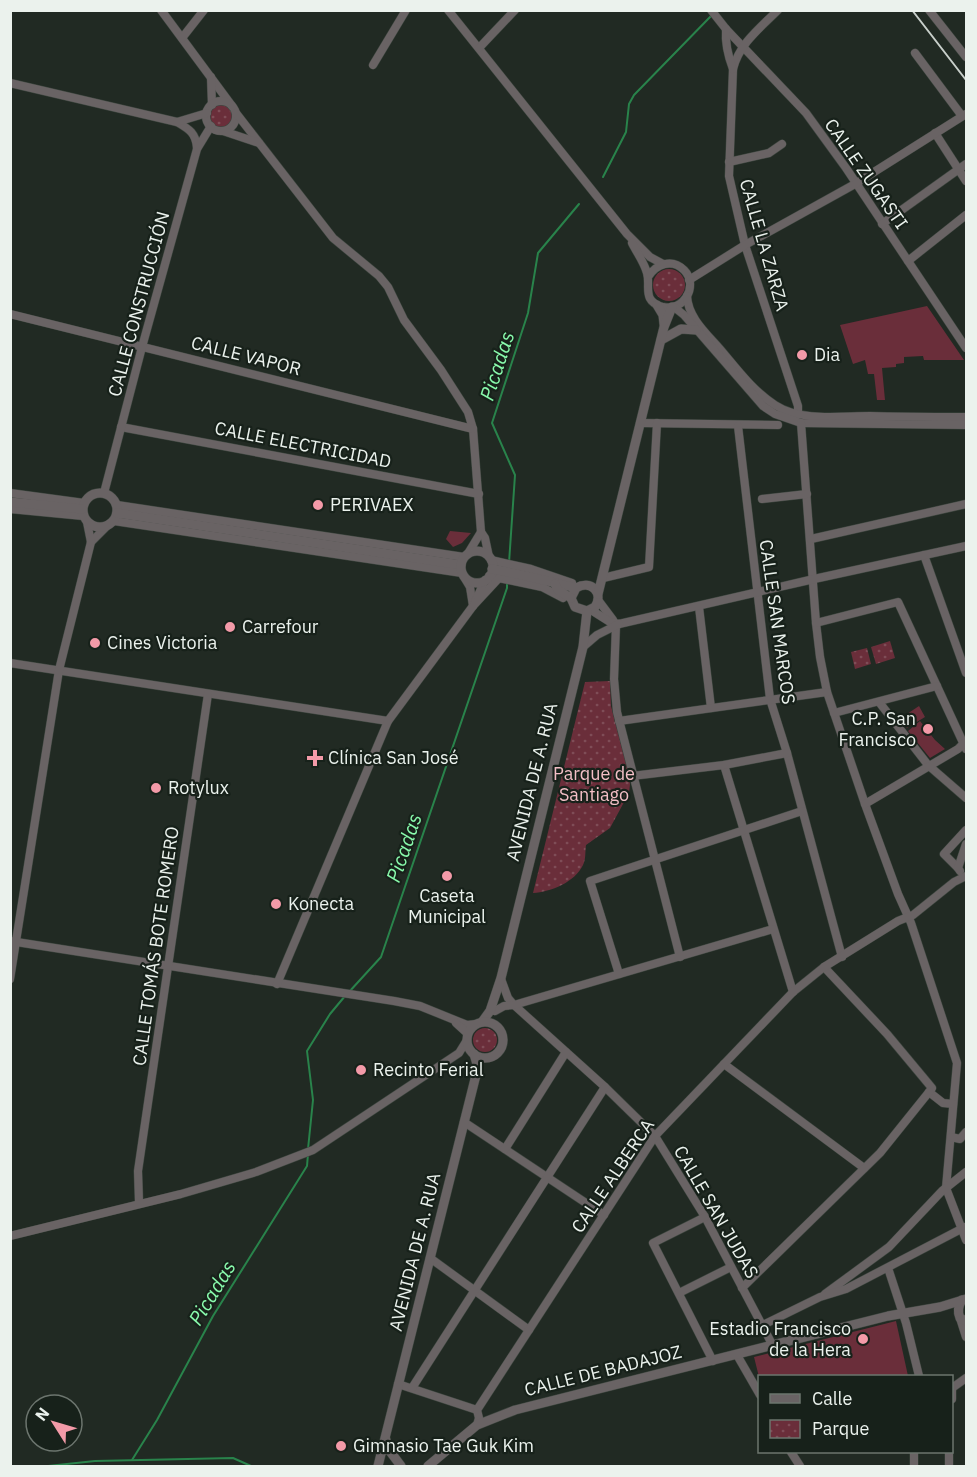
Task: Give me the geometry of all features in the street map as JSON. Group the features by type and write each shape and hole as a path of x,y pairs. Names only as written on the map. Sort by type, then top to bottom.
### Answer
{"street":[{"path":"161,10 333,238 379,276 388,287 404,320 441,370 468,412 473,429 481,532 499,571"},
{"path":"182,38 204,10"},
{"path":"373,65 406,10"},
{"path":"448,10 627,234 650,257 663,264 684,270 690,280 687,296 689,311 759,393 776,406 798,414 966,417"},
{"path":"479,48 515,10"},
{"path":"743,45 778,10"},
{"path":"929,10 966,57"},
{"name":"CALLE ZUGASTI","path":"713,13 806,113 966,348"},
{"path":"726,29 725,37 733,69"},
{"name":"CALLE LA ZARZA","path":"743,45 736,57 733,69 729,176 745,245 798,406 798,414"},
{"path":"690,280 745,245 855,184 964,115 915,53"},
{"path":"177,122 190,120 207,113 212,105 211,76"},
{"path":"10,83 177,122 191,130 196,139 197,149"},
{"path":"212,105 225,102 234,109 235,122 223,131"},
{"path":"207,113 211,126 260,144"},
{"name":"CALLE CONSTRUCCIÓN","path":"104,493 197,149 211,126"},
{"path":"935,134 966,181"},
{"path":"729,162 769,153 782,144"},
{"path":"882,224 966,164"},
{"path":"908,261 966,215"},
{"path":"627,234 648,277"},
{"path":"663,264 652,271 648,277 646,289 663,315 664,327"},
{"path":"589,611 598,597 664,327 673,307 687,296"},
{"path":"657,304 673,307 763,406 776,414 801,423 966,425"},
{"name":"CALLE VAPOR","path":"10,314 473,429"},
{"path":"661,340 681,329 696,330"},
{"path":"640,423 778,425"},
{"path":"603,578 649,567 657,423"},
{"path":"801,423 816,622 827,692 957,1063 946,1188 964,1228 966,1240"},
{"name":"CALLE ELECTRICIDAD","path":"121,426 478,494"},
{"name":"CALLE SAN MARCOS","path":"738,426 770,699 787,753 842,957"},
{"path":"10,493 84,512 94,527 113,516 231,529 463,565 474,583 499,571 531,568 581,586"},
{"path":"10,979 13,942 58,670 91,542 113,516 111,497 104,493 93,494 84,512 91,542"},
{"path":"762,499 807,494"},
{"path":"10,502 84,512"},
{"path":"811,539 966,504"},
{"path":"10,509 84,512"},
{"path":"473,606 463,565 481,532"},
{"path":"583,646 597,635 618,624 966,546"},
{"path":"463,565 476,551 499,571 542,587 618,624"},
{"path":"924,555 966,673"},
{"path":"573,603 581,586 606,564"},
{"path":"499,571 535,577 555,584 594,587 611,619 618,624"},
{"path":"277,984 387,721 499,571"},
{"path":"473,606 499,571"},
{"path":"555,584 558,590 573,603"},
{"path":"816,622 898,602 966,744 865,804"},
{"name":"AVENIDA DE A. RUA","path":"573,603 583,646"},
{"path":"699,607 711,708"},
{"name":"AVENIDA DE A. RUA","path":"479,1023 488,1017 501,978 583,646 589,611"},
{"path":"618,624 614,679 619,722 680,957"},
{"path":"10,663 387,721"},
{"path":"834,713 937,686"},
{"path":"619,722 827,692"},
{"name":"CALLE TOMÁS BOTE ROMERO","path":"139,1202 138,1171 208,694"},
{"path":"879,702 928,765 966,798"},
{"path":"632,776 724,765 787,753"},
{"path":"724,765 792,992"},
{"path":"619,974 590,881 802,811"},
{"path":"965,876 944,854 966,830"},
{"path":"958,868 966,844"},
{"name":"CALLE ALBERCA","path":"477,1410 655,1136 792,992 825,967 898,921 908,918 965,876"},
{"path":"495,1011 504,1006 773,929"},
{"path":"13,942 277,984 363,995 420,1006 455,1022 467,1025 479,1023 495,1025 503,1037 500,1050 488,1058 473,1053 459,1053"},
{"path":"742,1288 880,1153 932,1088 887,1034 825,967"},
{"name":"CALLE SAN JUDAS","path":"501,978 508,998 514,1005 605,1087 655,1136 705,1217 773,1346"},
{"path":"496,995 508,998"},
{"name":"AVENIDA DE A. RUA","path":"495,1025 496,995"},
{"path":"455,1022 467,1037 473,1053"},
{"path":"10,1236 95,1216 139,1202 181,1194 256,1172 313,1150 459,1053 467,1037 479,1023"},
{"path":"505,1149 566,1052"},
{"name":"AVENIDA DE A. RUA","path":"473,1053 476,1075"},
{"name":"AVENIDA DE A. RUA","path":"378,1467 476,1075 488,1058"},
{"path":"724,1064 864,1168"},
{"path":"412,1388 605,1087"},
{"path":"929,1092 943,1103 953,1104"},
{"path":"464,1122 604,1215"},
{"path":"951,1137 960,1139 966,1132"},
{"path":"820,1297 889,1247 946,1188 966,1173"},
{"path":"705,1217 653,1244 713,1361"},
{"path":"762,1325 820,1297 846,1289 964,1228"},
{"path":"430,1258 529,1330"},
{"path":"679,1293 731,1267"},
{"path":"888,1268 903,1313 918,1375"},
{"name":"CALLE DE BADAJOZ","path":"429,1466 477,1425 515,1410 903,1313 940,1307 964,1299"},
{"name":"CALLE DE BADAJOZ","path":"963,1319 958,1309 964,1299"},
{"path":"940,1307 963,1319 966,1337"},
{"path":"737,1355 758,1393"},
{"path":"953,1387 966,1378"},
{"path":"398,1384 477,1410 479,1418 477,1425"},
{"path":"385,1438 389,1450 401,1467"},
{"path":"794,1453 800,1467"}],"green space":[{"path":"221,105 229,108 232,116 229,124 221,127 213,124 210,116 213,108"},
{"path":"669,269 680,274 685,285 680,296 669,301 658,296 653,285 658,274"},
{"path":"927,306 964,360 924,360 923,356 904,357 904,363 896,364 896,367 882,368 885,400 877,400 874,374 868,374 865,360 853,364 840,325"},
{"path":"450,531 471,533 462,543 453,547 446,539"},
{"path":"890,641 895,658 876,664 871,647"},
{"path":"867,648 871,664 855,669 851,652"},
{"name":"Parque de Santiago","path":"610,681 611,706 629,775 629,793 610,828 586,845 584,863 579,871 568,881 555,888 533,893 585,682"},
{"path":"919,706 925,717 907,728 901,718"},
{"path":"920,721 945,749 930,758 908,731"},
{"path":"485,1028 494,1031 497,1040 494,1049 485,1052 476,1049 473,1040 476,1031"},
{"name":"Estadio Francisco de la Hera","path":"896,1321 908,1375 758,1375 754,1357"}],"waterway":[{"name":"Picadas","path":"603,177 626,132 629,104 634,95 712,15"},
{"name":"Picadas","path":"509,563 515,475 492,423 528,313 538,253 579,204"},
{"name":"Picadas","path":"349,992 381,957 507,588 507,581"},
{"name":"Picadas","path":"308,1149 313,1100 307,1051 330,1014 345,996"},
{"name":"Picadas","path":"132,1460 157,1420 213,1316 307,1166 308,1154"},
{"path":"48,1466 95,1461 233,1458 251,1466"}],"railway":[{"path":"912,10 966,80"}],"place":[{"name":"Dia","path":"802,355"},
{"name":"PERIVAEX","path":"318,505"},
{"name":"Carrefour","path":"230,627"},
{"name":"Cines Victoria","path":"95,643"},
{"name":"C.P. San Francisco","path":"928,729"},
{"name":"Clínica San José","path":"315,758"},
{"name":"Rotylux","path":"156,788"},
{"name":"Caseta Municipal","path":"447,876"},
{"name":"Konecta","path":"276,904"},
{"name":"Recinto Ferial","path":"361,1070"},
{"name":"Estadio Francisco de la Hera","path":"863,1339"},
{"name":"Gimnasio Tae Guk Kim","path":"341,1446"}]}
